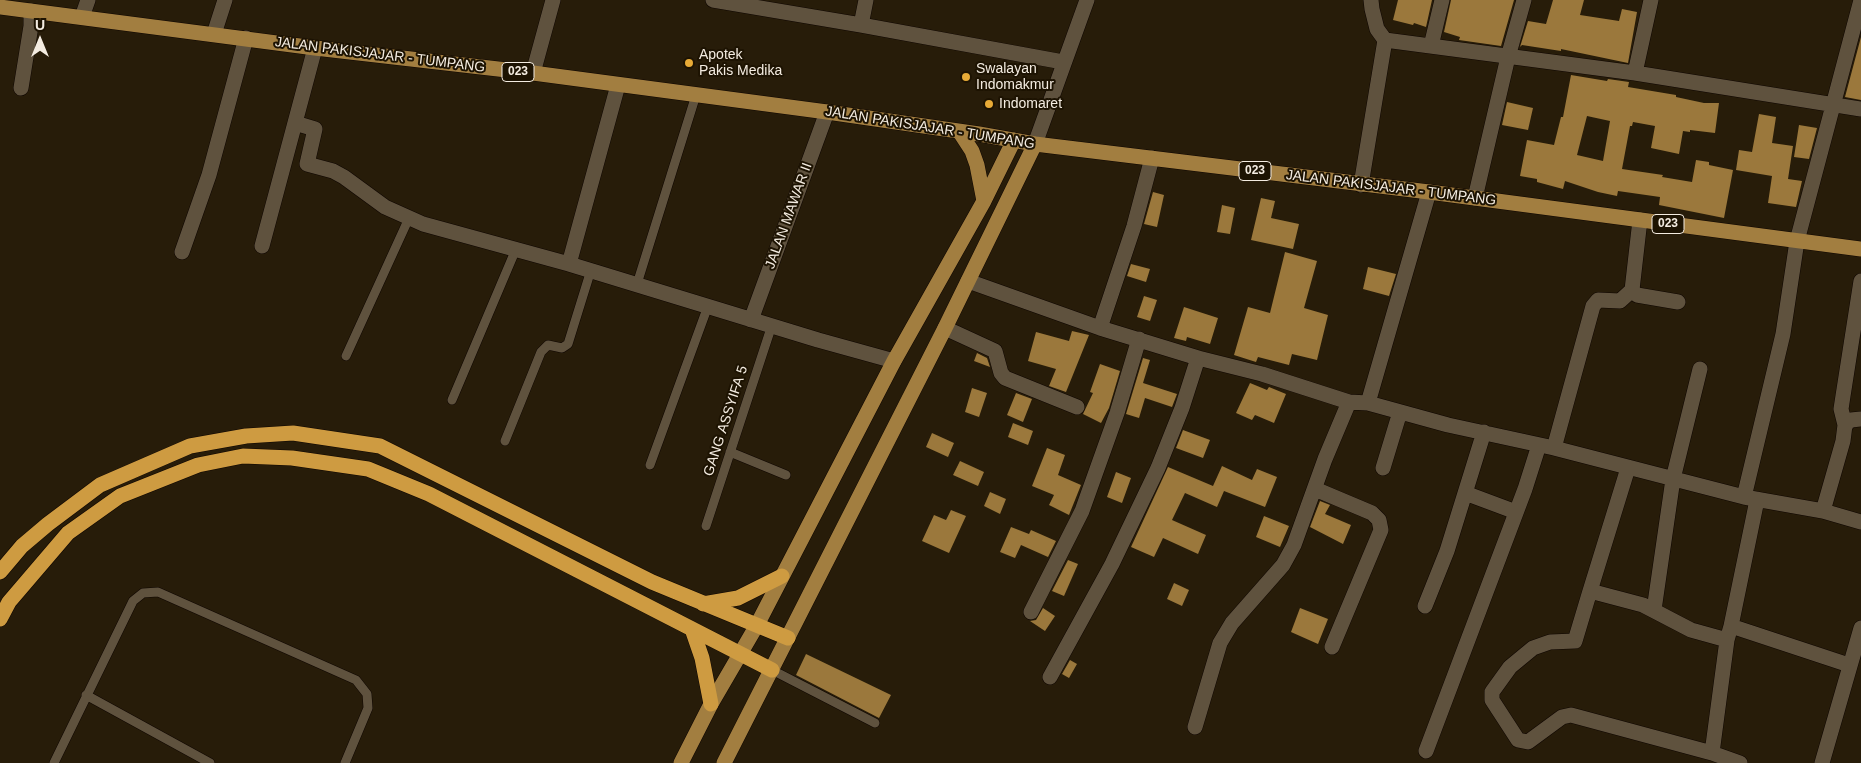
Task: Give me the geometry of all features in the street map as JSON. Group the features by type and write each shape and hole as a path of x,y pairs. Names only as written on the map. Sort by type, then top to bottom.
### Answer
{"highway":[{"path":"0,572 22,546 48,524 100,486 190,446 246,436 293,433 380,446 652,582 788,638"},
{"path":"0,619 9,602 68,533 120,496 198,465 243,456 292,458 368,469 429,494 772,670"},
{"path":"703,604 738,598 782,576"},
{"path":"692,629 702,658 712,704"}],"main road":[{"name":"JALAN PAKISJAJAR - TUMPANG","path":"0,7 315,48 618,84 827,112 1035,144 1429,192 1861,249"},
{"path":"959,131 972,151 977,165 984,201"},
{"path":"681,763 757,625 894,361 984,201 1014,140"},
{"path":"724,763 945,328 1035,144"}],"street":[{"path":"82,17 88,0"},
{"path":"214,34 226,0"},
{"path":"533,73 553,0"},
{"path":"713,0 1063,62"},
{"path":"861,25 866,0"},
{"path":"1035,144 1063,62 1087,0"},
{"path":"1361,185 1385,40 1377,29 1371,0"},
{"path":"1431,46 1442,0"},
{"path":"1474,198 1508,57 1524,0"},
{"path":"1635,73 1651,0"},
{"path":"1712,753 1750,499 1783,334 1797,241 1861,0"},
{"path":"21,88 32,11"},
{"path":"182,252 209,175 246,38"},
{"path":"1385,40 1508,57"},
{"path":"1385,40 1635,73 1861,109"},
{"path":"262,246 315,48"},
{"path":"569,264 618,84"},
{"name":"JALAN MAWAR II","path":"751,320 827,112"},
{"path":"295,124 316,129 306,164 333,171 385,207 423,224 591,270 751,320 894,361"},
{"path":"1100,328 1134,226 1152,158"},
{"path":"1368,403 1429,192"},
{"path":"1426,751 1516,512 1547,447 1593,306 1598,300 1620,301 1632,290 1640,220"},
{"path":"968,281 1100,328 1198,358 1262,374 1349,402 1368,403 1448,425 1547,447 1750,499 1824,511 1861,522"},
{"path":"1824,511 1843,441 1845,425 1841,409 1861,281"},
{"path":"1632,290 1637,295 1678,302"},
{"path":"945,328 995,351 1001,373 1005,378 1077,407"},
{"path":"1031,612 1082,511 1117,413 1138,339"},
{"path":"1050,677 1112,564 1158,468 1182,408 1198,358"},
{"path":"1654,610 1673,480 1700,369"},
{"path":"1195,727 1220,643 1232,624 1282,565 1294,545 1325,458 1349,402"},
{"path":"1383,468 1400,412"},
{"path":"1845,425 1851,420 1861,419"},
{"path":"1424,606 1447,551 1484,432"},
{"path":"1628,468 1575,641 1550,642 1534,648 1510,667 1492,692 1492,700 1518,740 1528,742 1562,716 1571,715 1712,753 1740,763"},
{"path":"1315,489 1372,513 1379,520 1380,530 1332,647"},
{"path":"1465,493 1516,512"},
{"path":"1590,591 1654,610 1668,620 1685,628 1729,633 1849,665"},
{"path":"1822,763 1861,628"}],"lane":[{"path":"637,284 696,95"},
{"path":"346,356 409,218"},
{"path":"452,400 516,250"},
{"path":"505,441 541,352 548,345 562,348 568,344 591,270"},
{"path":"650,465 708,306"},
{"name":"GANG ASSYIFA 5","path":"706,526 772,325"},
{"path":"730,452 786,475"},
{"path":"54,763 133,601 143,593 158,592 356,680 367,694 368,708 345,763"},
{"path":"772,670 875,723"},
{"path":"86,694 210,763"}],"building":[{"path":"1398,0 1432,0 1426,27 1393,20"},
{"path":"1451,0 1514,0 1501,46 1459,40 1460,37 1444,32"},
{"path":"1553,0 1584,0 1580,15 1619,21 1622,9 1637,12 1628,63 1561,49 1561,51 1522,45 1520,47 1528,21 1546,24"},
{"path":"1861,37 1861,100 1845,97"},
{"path":"1571,75 1607,81 1608,79 1629,82 1628,87 1676,95 1676,97 1704,103 1719,103 1715,133 1683,131 1679,154 1651,148 1655,126 1633,122 1632,126 1630,126 1622,169 1663,175 1662,177 1692,182 1696,160 1733,170 1724,218 1659,205 1660,197 1618,191 1617,196 1565,181 1563,189 1537,182 1537,179 1520,176 1527,140 1554,145 1561,117 1563,117","holes":["1587,116 1610,121 1603,161 1577,155"]},
{"path":"1507,102 1533,108 1528,130 1502,125"},
{"path":"1759,114 1776,117 1772,143 1793,146 1788,179 1802,181 1796,207 1768,203 1772,176 1736,170 1739,150 1752,152"},
{"path":"1799,125 1817,128 1809,159 1794,157"},
{"path":"1153,192 1164,195 1157,227 1144,224"},
{"path":"1261,198 1275,201 1271,218 1299,224 1293,249 1251,240"},
{"path":"1222,205 1235,208 1230,234 1217,232"},
{"path":"1285,252 1317,261 1304,308 1328,315 1317,360 1292,354 1289,365 1258,357 1256,362 1234,355 1248,307 1270,313"},
{"path":"1131,264 1150,269 1146,282 1127,276"},
{"path":"1368,267 1396,274 1389,296 1363,289"},
{"path":"1144,296 1157,300 1150,321 1137,317"},
{"path":"1184,307 1218,318 1210,344 1187,337 1186,341 1174,338"},
{"path":"1072,331 1089,335 1066,392 1049,386 1056,369 1028,361 1036,332 1069,341"},
{"path":"977,353 987,358 990,367 974,361"},
{"path":"1143,358 1150,360 1143,383 1177,394 1172,407 1145,398 1139,418 1126,414"},
{"path":"1100,364 1120,371 1109,408 1101,423 1083,414 1093,393 1090,392"},
{"path":"1250,383 1267,390 1269,387 1286,394 1274,423 1255,415 1252,420 1236,413"},
{"path":"972,388 987,393 979,417 965,412"},
{"path":"1016,393 1032,399 1023,422 1007,415"},
{"path":"1013,423 1033,431 1028,445 1008,437"},
{"path":"1183,430 1210,440 1203,458 1176,448"},
{"path":"932,433 954,443 948,457 926,447"},
{"path":"1047,448 1065,455 1058,475 1081,485 1069,515 1049,505 1054,495 1032,486"},
{"path":"960,461 984,472 978,486 953,475"},
{"path":"1222,466 1252,480 1257,469 1277,477 1265,507 1224,491 1217,507 1185,493 1172,520 1206,535 1198,554 1163,538 1154,557 1131,547 1168,467 1213,486"},
{"path":"1116,472 1131,478 1122,503 1107,497"},
{"path":"990,492 1006,499 1000,514 984,506"},
{"path":"1320,501 1330,505 1325,514 1351,525 1343,544 1310,527"},
{"path":"951,510 966,516 949,553 922,541 934,515 946,520"},
{"path":"1264,516 1289,526 1280,547 1256,537"},
{"path":"1011,527 1029,534 1031,530 1056,541 1048,557 1021,545 1015,558 1000,552"},
{"path":"1068,560 1078,564 1064,596 1052,591"},
{"path":"1174,583 1189,590 1182,606 1167,599"},
{"path":"1043,608 1055,616 1045,631 1030,621 1036,620"},
{"path":"1300,608 1328,619 1318,644 1291,632"},
{"path":"806,654 891,695 879,718 796,675"},
{"path":"1070,660 1077,664 1069,678 1062,674"}],"place":[{"name":"Apotek Pakis Medika","path":"689,63"},
{"name":"Swalayan Indomakmur","path":"966,77"},
{"name":"Indomaret","path":"989,104"}]}
